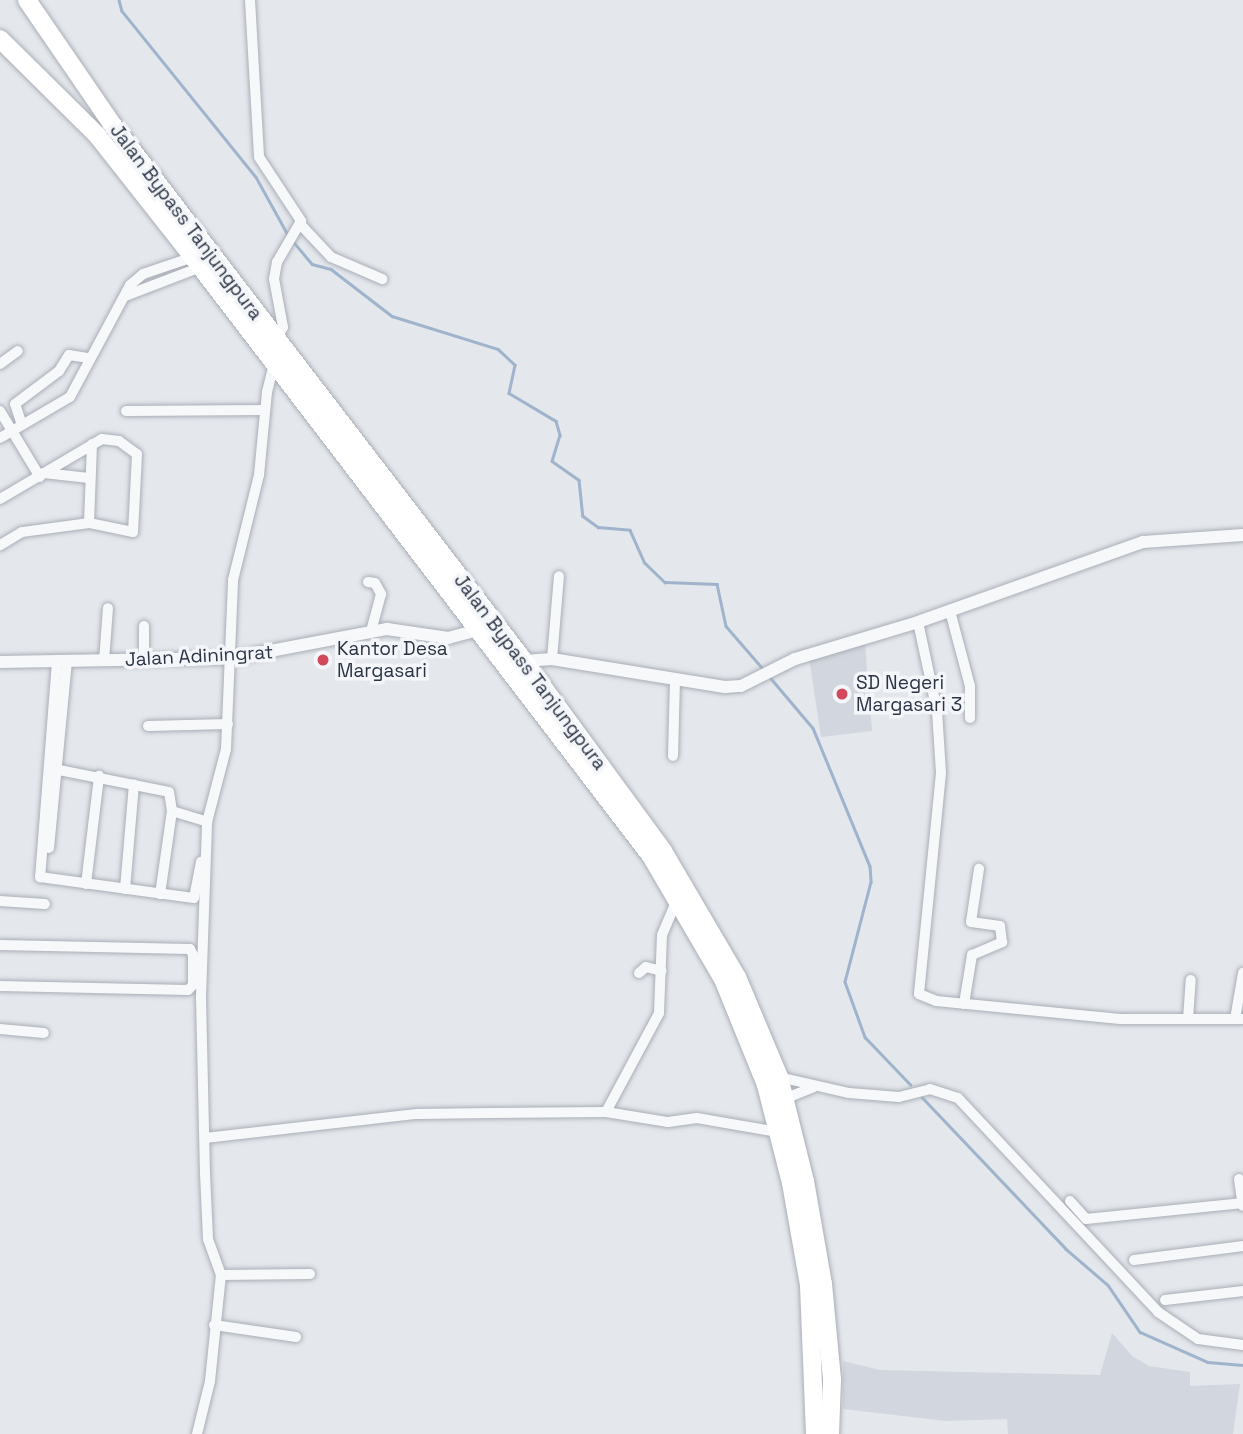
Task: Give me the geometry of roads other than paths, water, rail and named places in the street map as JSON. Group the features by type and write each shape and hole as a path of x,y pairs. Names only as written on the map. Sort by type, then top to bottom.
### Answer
{"highway":[{"name":"Jalan Bypass Tanjungpura","path":"27,0 112,124 524,661 663,851 737,977 779,1077 824,1284 832,1380 830,1434"},
{"name":"Jalan Bypass Tanjungpura","path":"0,39 97,135 197,262 651,856 677,900 723,979 749,1038 778,1132 809,1285 815,1434"}],"street":[{"path":"250,0 258,157 299,212 300,228 286,247 275,270 283,327 276,341"},
{"path":"300,228 331,257 382,279"},
{"path":"0,438 21,422 70,397 125,296 197,262"},
{"path":"0,364 18,351"},
{"path":"21,422 15,404 58,371 69,355 89,358"},
{"path":"62,662 46,878 196,898 206,821 220,777 228,724 233,658 233,580 259,475 265,410 274,363"},
{"path":"126,411 265,410"},
{"path":"0,411 42,475"},
{"path":"0,499 92,444 107,438 137,453 136,526 131,532 89,523 22,532 0,545"},
{"path":"89,523 92,444"},
{"path":"42,475 89,478"},
{"path":"524,661 552,659 725,687 1143,542 1243,535"},
{"path":"552,659 559,576"},
{"path":"368,582 375,583 381,594 371,631"},
{"path":"104,661 108,608"},
{"path":"950,611 970,686 970,718"},
{"path":"918,622 937,710 941,773 917,991 921,996 964,1004 1120,1019 1239,1019 1243,973"},
{"path":"144,626 144,661"},
{"name":"Jalan Adiningrat","path":"0,662 233,658 371,631 401,629 447,639 477,629"},
{"path":"673,756 675,679"},
{"path":"148,726 228,724"},
{"path":"53,769 166,790 172,811 160,894"},
{"path":"86,884 99,776"},
{"path":"125,889 134,785"},
{"path":"172,811 206,821"},
{"path":"197,1434 210,1381 221,1275 208,1239 201,997 206,821"},
{"path":"964,1004 971,957 1002,942 1000,926 971,922 979,869"},
{"path":"606,1112 659,1013 662,935 677,900"},
{"path":"0,901 46,904"},
{"path":"0,945 190,949 193,955 188,990 0,986"},
{"path":"639,973 646,967 662,971"},
{"path":"1188,1019 1191,980"},
{"path":"0,1030 44,1034"},
{"path":"779,1077 814,1087 891,1097 930,1089 958,1098 1158,1312 1206,1342 1243,1345"},
{"path":"784,1099 814,1087"},
{"path":"205,1138 417,1114 606,1112 668,1122 715,1119 778,1132"},
{"path":"1070,1201 1086,1219 1243,1204 1239,1179"},
{"path":"1134,1260 1243,1246"},
{"path":"221,1275 310,1274"},
{"path":"1164,1300 1243,1291"},
{"path":"214,1325 296,1337"}],"waterway":[{"path":"119,0 122,11 256,177 288,235"},
{"path":"292,240 312,264 331,269 392,316 498,349 515,365 509,393 556,421 560,435 552,461 579,480 583,516 598,527 630,530 645,563 665,582 717,584 726,626 765,671"},
{"path":"769,676 813,728 870,866 871,882 845,982 865,1037 911,1085"},
{"path":"922,1097 1066,1249 1108,1285 1140,1332 1208,1362 1243,1365"}],"place":[{"name":"Kantor Desa Margasari","path":"323,660"},
{"name":"SD Negeri Margasari 3","path":"842,694"}]}
